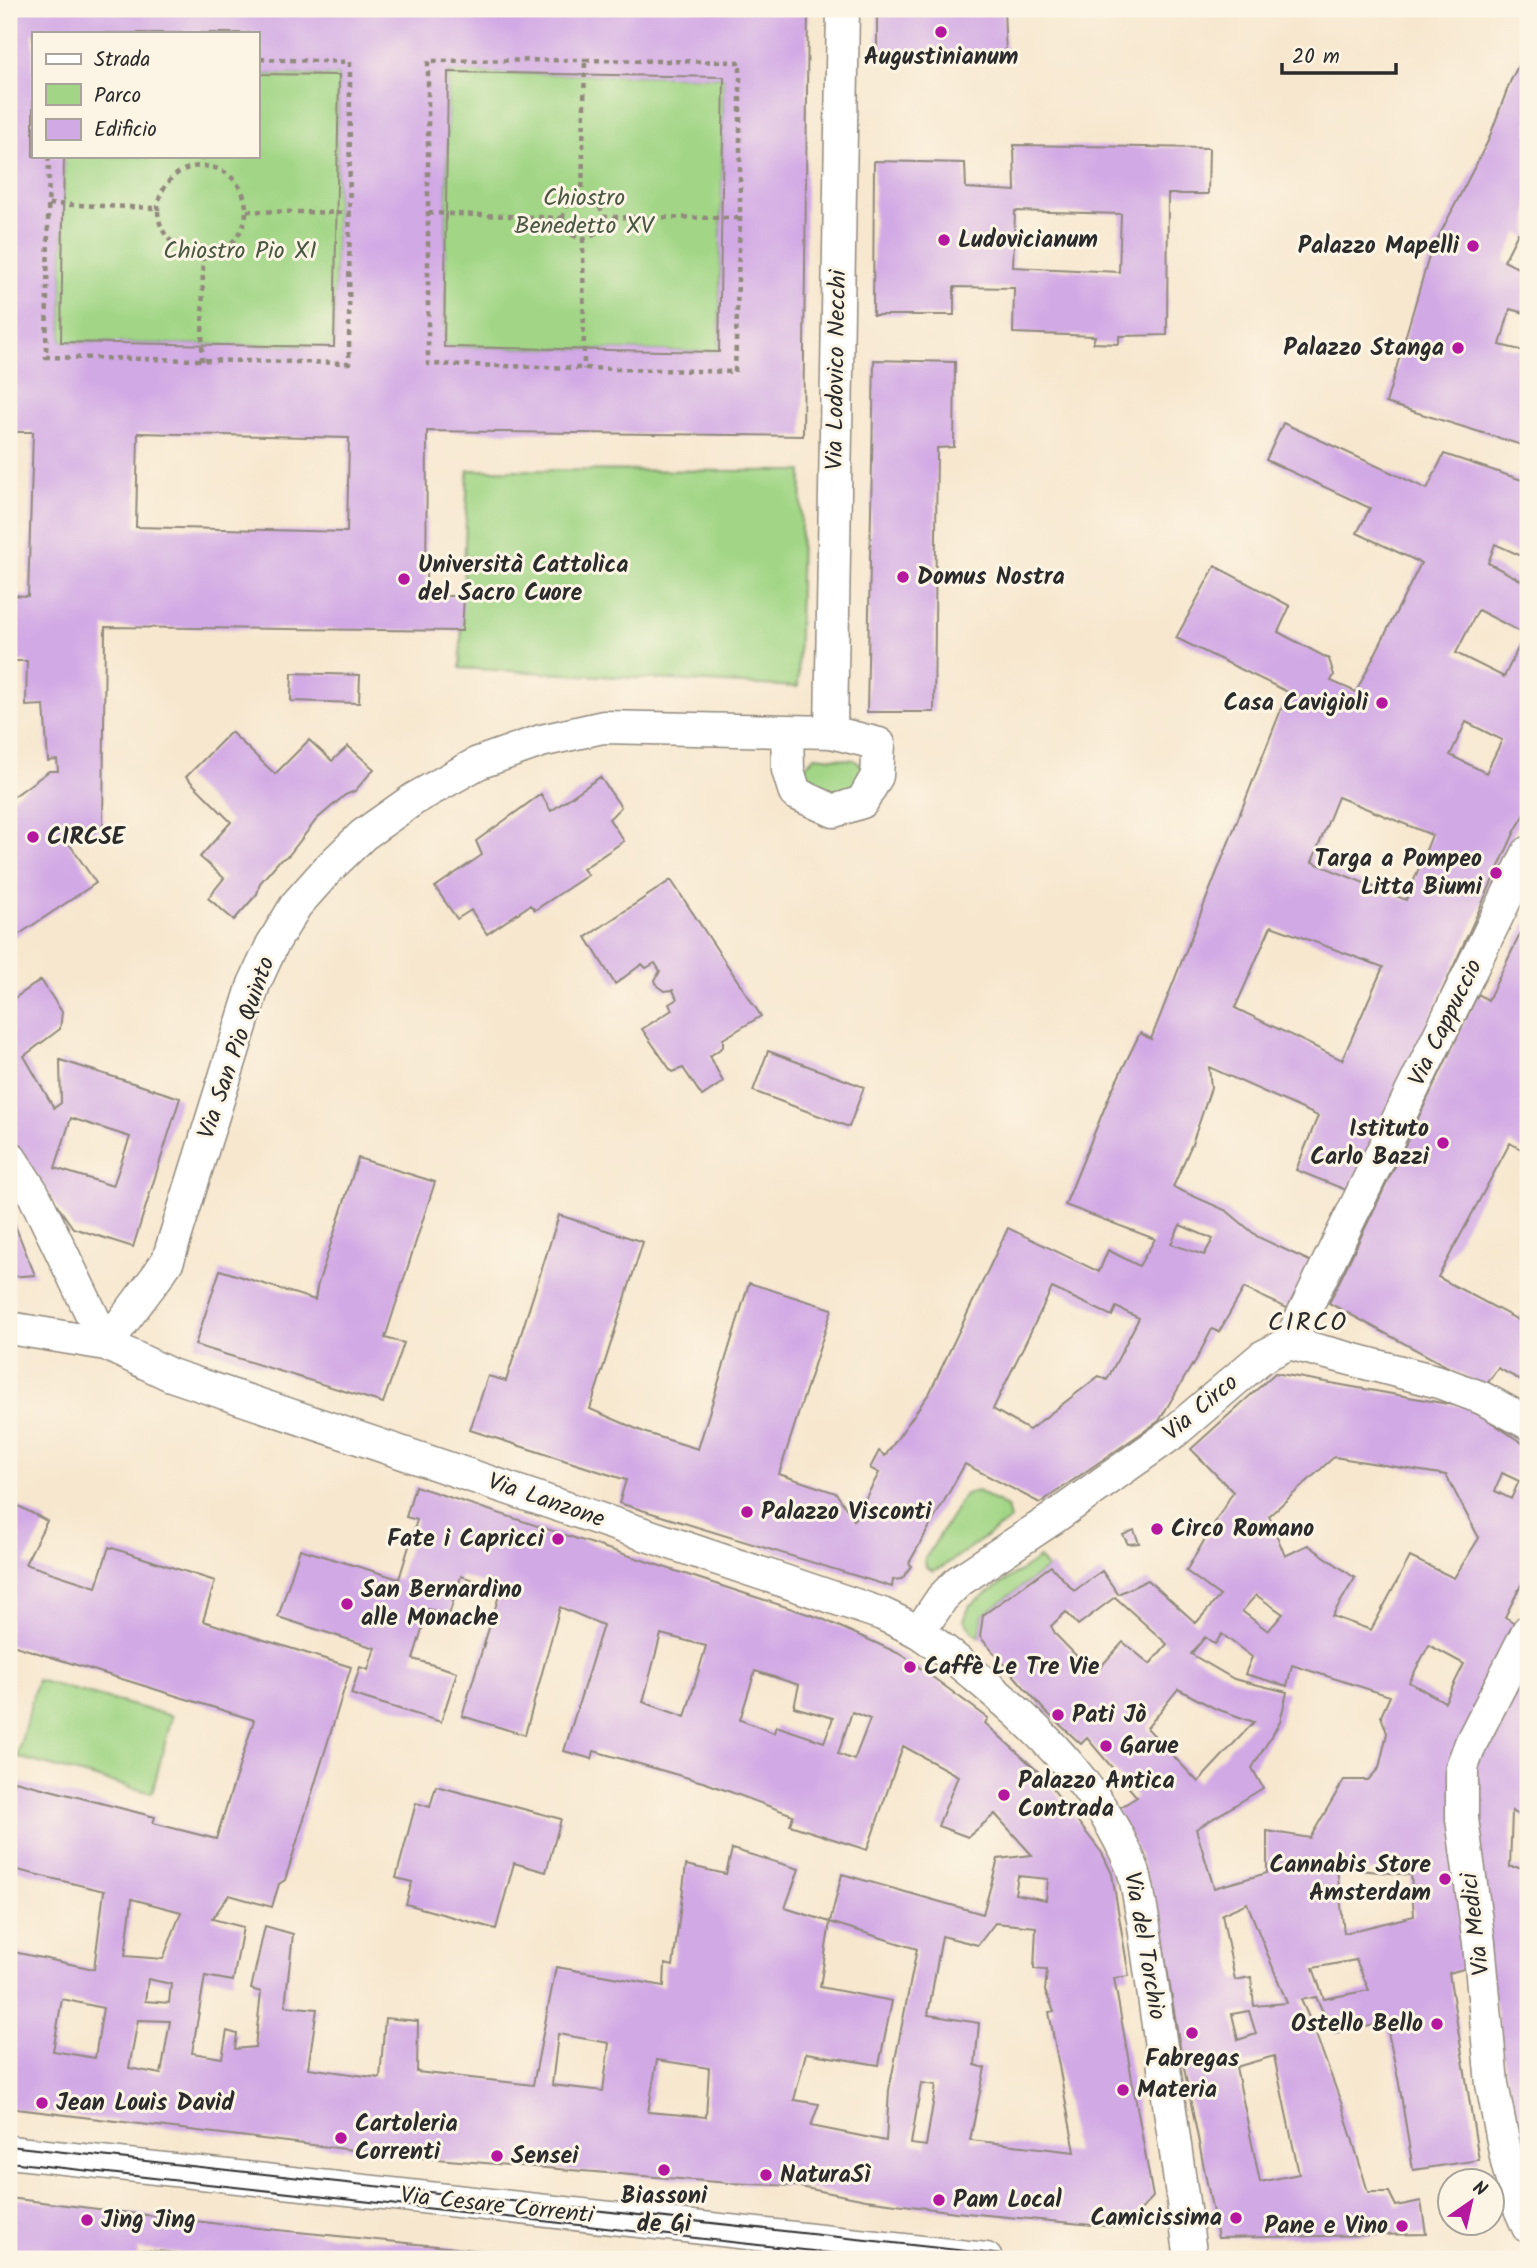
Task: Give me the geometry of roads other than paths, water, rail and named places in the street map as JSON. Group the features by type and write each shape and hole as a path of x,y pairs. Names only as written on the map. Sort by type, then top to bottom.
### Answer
{"street":[{"name":"Via Lodovico Necchi","path":"831,732 843,9"},
{"name":"Via San Pio Quinto","path":"106,1343 169,1258 254,984 272,945 296,905 363,835 414,799 478,763 551,738 603,727 787,731"},
{"path":"787,731 831,732 879,744 877,776 862,802 834,811 794,793 788,770 787,731"},
{"name":"Via Cappuccio","path":"1289,1343 1528,853"},
{"path":"9,1156 33,1193 106,1343"},
{"name":"Via Lanzone","path":"9,1328 106,1343 171,1375 882,1614 919,1633"},
{"path":"1289,1343 1439,1382 1482,1398 1528,1423"},
{"name":"Via Circo","path":"919,1633 942,1598 959,1581 1173,1433 1262,1357 1289,1343"},
{"name":"Via Medici","path":"1528,1631 1471,1743 1462,1767 1462,1819 1479,1942 1492,2084 1507,2162 1518,2204 1528,2227"},
{"name":"Via del Torchio","path":"919,1633 1015,1709 1052,1745 1084,1783 1115,1830 1133,1870 1143,1919 1191,2259"},
{"name":"Via Cesare Correnti","path":"9,2152 986,2259"}],"tram line":[{"path":"9,2146 1040,2259"},
{"path":"9,2162 885,2259"}],"place":[{"name":"Augustinianum","path":"941,32"},
{"name":"Ludovicianum","path":"944,240"},
{"name":"Palazzo Mapelli","path":"1473,246"},
{"name":"Palazzo Stanga","path":"1458,348"},
{"name":"Domus Nostra","path":"903,577"},
{"name":"Università Cattolica del Sacro Cuore","path":"404,579"},
{"name":"Casa Cavigioli","path":"1382,703"},
{"name":"CIRCSE","path":"33,837"},
{"name":"Targa a Pompeo Litta Biumi","path":"1496,873"},
{"name":"Istituto Carlo Bazzi","path":"1443,1143"},
{"name":"Palazzo Visconti","path":"747,1512"},
{"name":"Circo Romano","path":"1157,1529"},
{"name":"Fate i Capricci","path":"558,1539"},
{"name":"San Bernardino alle Monache","path":"347,1604"},
{"name":"Caffè Le Tre Vie","path":"910,1667"},
{"name":"Pati Jò","path":"1058,1715"},
{"name":"Garue","path":"1106,1746"},
{"name":"Palazzo Antica Contrada","path":"1004,1795"},
{"name":"Cannabis Store Amsterdam","path":"1445,1879"},
{"name":"Ostello Bello","path":"1437,2024"},
{"name":"Fabregas","path":"1192,2033"},
{"name":"Materia","path":"1123,2090"},
{"name":"Jean Louis David","path":"42,2103"},
{"name":"Cartoleria Correnti","path":"341,2138"},
{"name":"Sensei","path":"497,2156"},
{"name":"Biassoni de Gi","path":"664,2170"},
{"name":"NaturaSì","path":"766,2175"},
{"name":"Pam Local","path":"939,2200"},
{"name":"Camicissima","path":"1236,2218"},
{"name":"Jing Jing","path":"87,2220"},
{"name":"Pane e Vino","path":"1402,2226"}],"district":[{"name":"CIRCO","path":"1308,1323"}],"park label":[{"name":"Chiostro Benedetto XV","path":"584,212"},
{"name":"Chiostro Pio XI","path":"240,251"}]}
